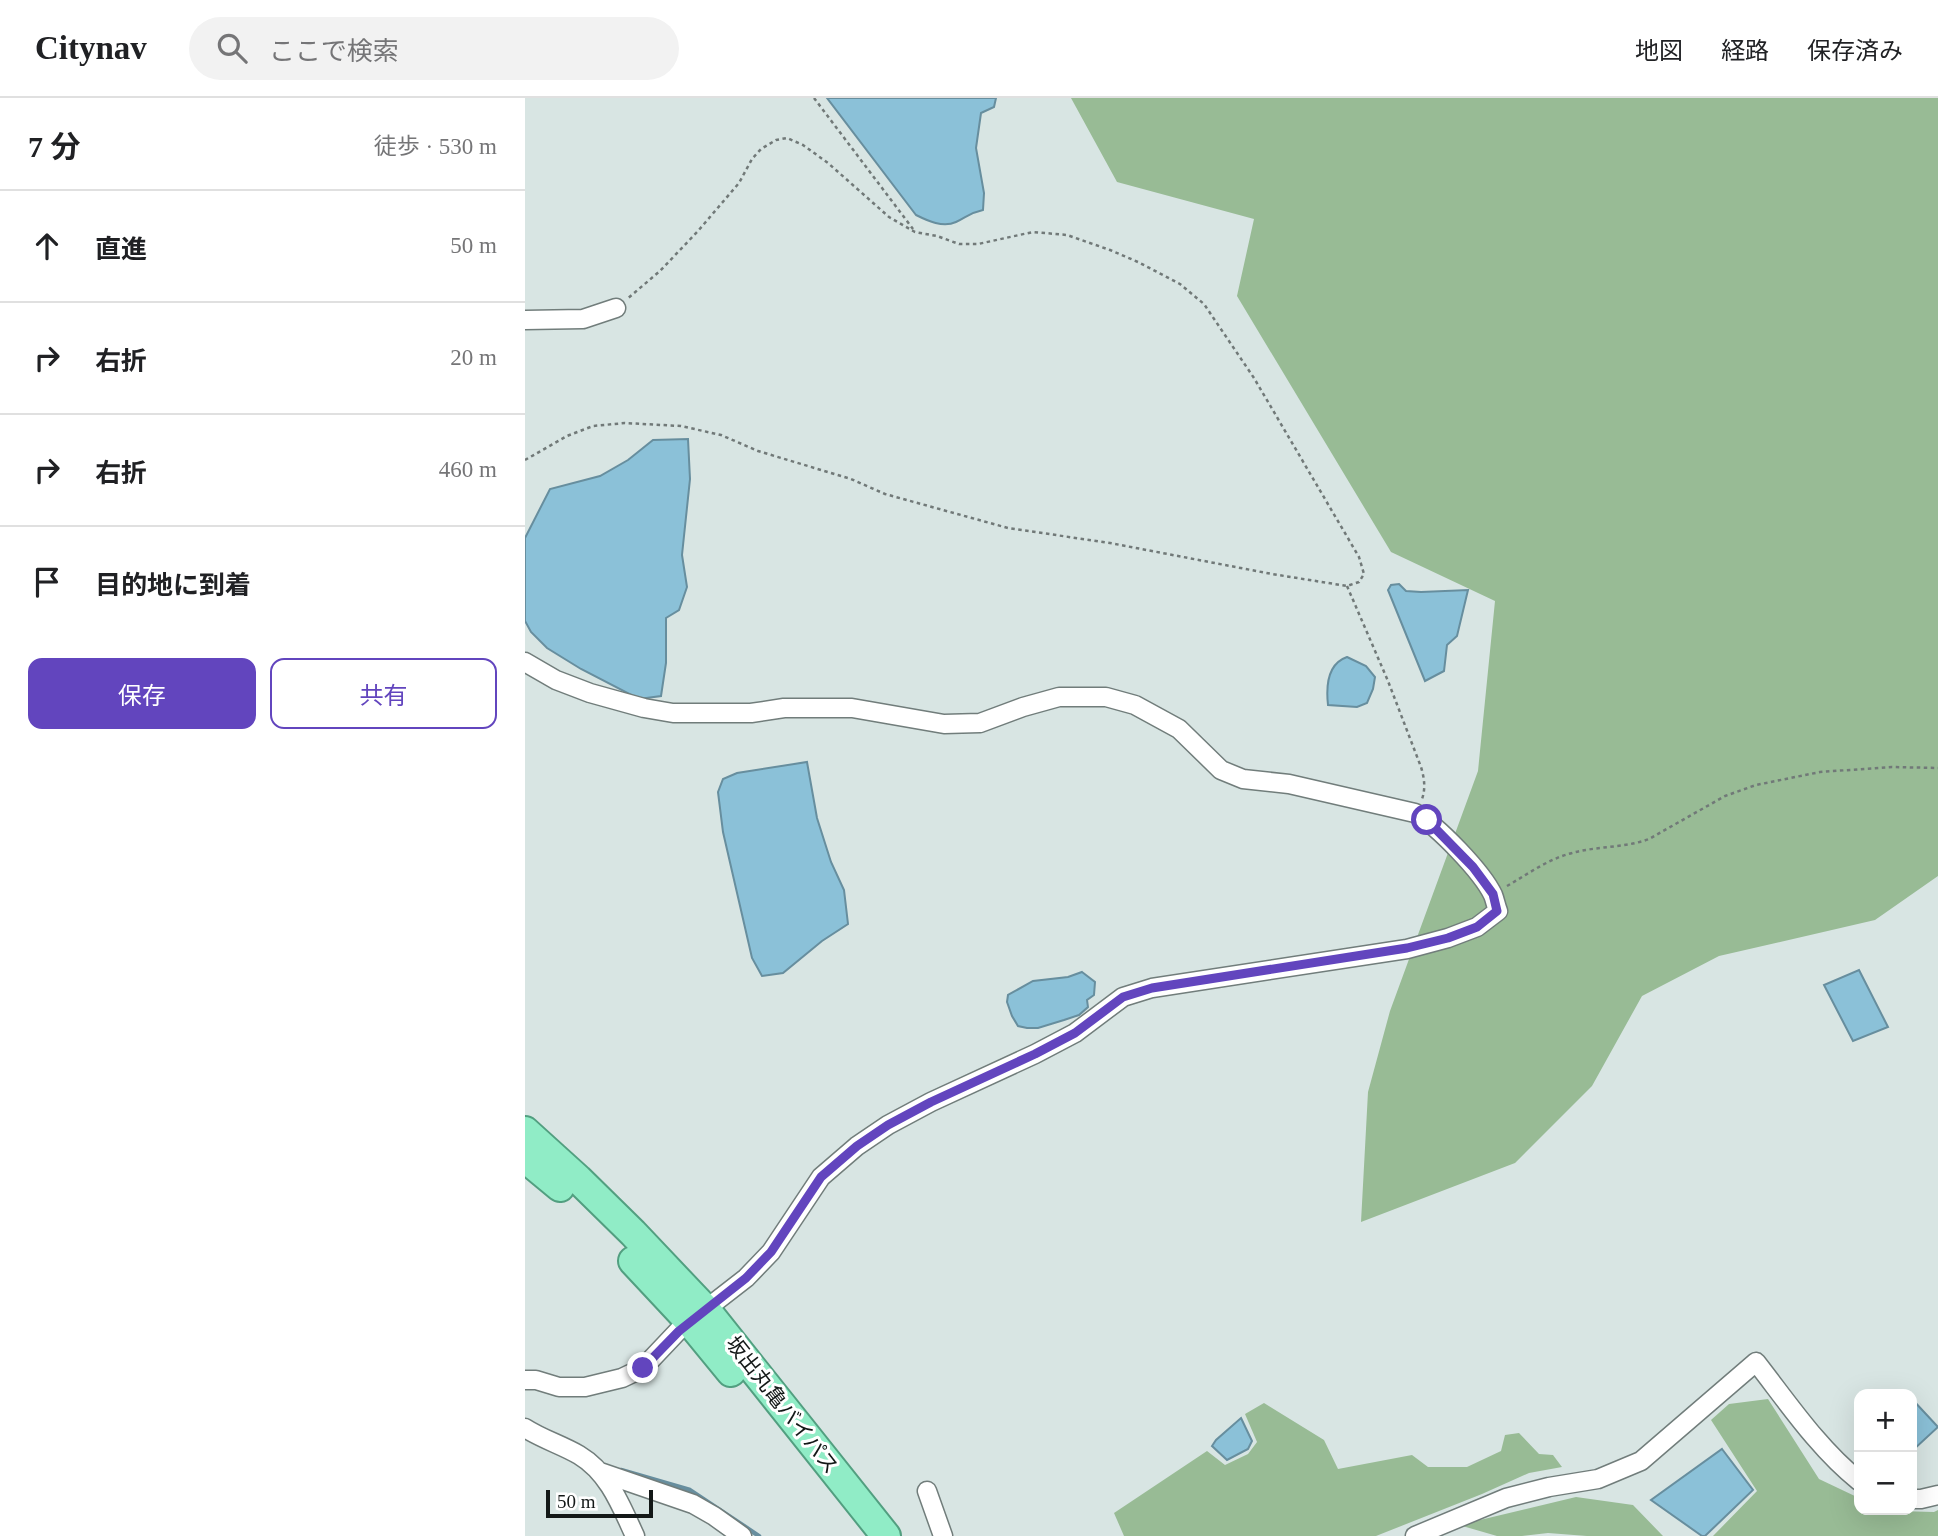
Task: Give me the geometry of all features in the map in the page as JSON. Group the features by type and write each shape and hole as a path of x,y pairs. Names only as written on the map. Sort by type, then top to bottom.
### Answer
{"highway":[{"name":"坂出丸亀バイパス","path":"525,1131 624,1224 698,1316 886,1536"},
{"name":"坂出丸亀バイパス","path":"525,1157 698,1316 731,1371 861,1536"}],"street":[{"path":"525,320 583,319 616,308"},
{"path":"525,662 556,680 590,693 673,713 751,713 784,708 852,708 944,724 980,723 1059,697 1106,697 1135,705 1179,729 1220,770 1243,779 1289,784 1416,813 1427,820 1473,867 1493,894 1497,911 1477,927 1448,938 1407,948 1152,988 1123,997 1075,1033 931,1102 888,1125 857,1146 821,1177 771,1252 755,1269 679,1331 643,1368 622,1378 585,1387 558,1387 536,1380 525,1380"},
{"path":"1415,1536 1506,1498 1598,1479 1641,1461 1756,1362 1821,1445 1854,1477"},
{"path":"525,1428 581,1456 600,1472 611,1486 635,1536"},
{"path":"600,1472 693,1504 742,1536"},
{"path":"927,1492 943,1536"},
{"path":"1917,1499 1938,1495"}],"path":[{"path":"814,98 915,232"},
{"path":"525,460 567,436 593,426 625,423 681,426 721,435 758,451 851,479 885,494 1008,528 1109,543 1272,575 1347,586 1359,582 1364,573 1359,557 1254,378 1204,304 1180,284 1138,261 1067,235 1033,232 978,244 959,244 915,232 889,217 828,163 803,145 787,138 776,140 761,149 752,159 739,183 698,231 660,271 616,308"},
{"path":"1347,586 1421,767 1424,794 1416,813"},
{"path":"1493,894 1553,859 1574,852 1649,839 1725,796 1756,785 1820,772 1892,767 1938,768"}],"green space":[{"path":"1071,98 1938,98 1938,876 1875,920 1719,956 1642,996 1592,1086 1515,1163 1361,1222 1368,1092 1390,1011 1478,771 1495,601 1391,552 1237,296 1254,219 1117,182"},
{"path":"1768,1399 1819,1479 1854,1496 1854,1515 1917,1515 1917,1512 1938,1510 1938,1536 1713,1536 1757,1491 1711,1420 1729,1404"},
{"path":"1264,1403 1324,1440 1338,1469 1412,1455 1428,1467 1467,1467 1501,1451 1505,1435 1519,1433 1539,1454 1553,1455 1562,1467 1529,1473 1376,1536 1124,1536 1114,1513 1207,1451 1225,1465 1248,1454 1257,1442 1245,1414"},
{"path":"1576,1497 1633,1505 1663,1536 1548,1533 1497,1536 1459,1525"}],"water":[{"path":"827,98 996,98 994,107 981,113 976,148 984,193 983,210 951,224 941,224 916,215"},
{"path":"688,439 690,479 682,555 687,587 679,610 666,618 666,663 661,696 639,699 547,648 531,632 525,621 525,538 550,489 600,476 628,460 653,440"},
{"path":"1399,584 1406,591 1468,590 1457,636 1447,645 1444,671 1425,681 1388,590 1391,585"},
{"path":"1347,657 1366,666 1375,677 1373,689 1367,703 1357,707 1328,705 1329,677 1335,665"},
{"path":"807,762 817,818 831,862 844,890 848,924 783,973 762,976 752,958 723,832 718,792 723,779 737,773"},
{"path":"1859,970 1888,1027 1853,1041 1824,985"},
{"path":"1082,972 1095,982 1094,995 1087,1000 1088,1007 1079,1015 1038,1028 1018,1026 1007,1002 1008,995 1033,981 1068,977"},
{"path":"1917,1404 1938,1427 1917,1446"},
{"path":"1241,1418 1252,1441 1248,1449 1227,1460 1212,1446"},
{"path":"1722,1449 1753,1490 1702,1536 1651,1500"}],"waterway":[{"path":"621,1470 690,1490 759,1536"}],"route":[{"path":"643,1368 679,1331 746,1278 771,1252 821,1177 857,1146 888,1125 931,1102 1075,1033 1123,997 1152,988 1407,948 1448,938 1477,927 1497,911 1493,894 1473,867 1427,820"}]}
